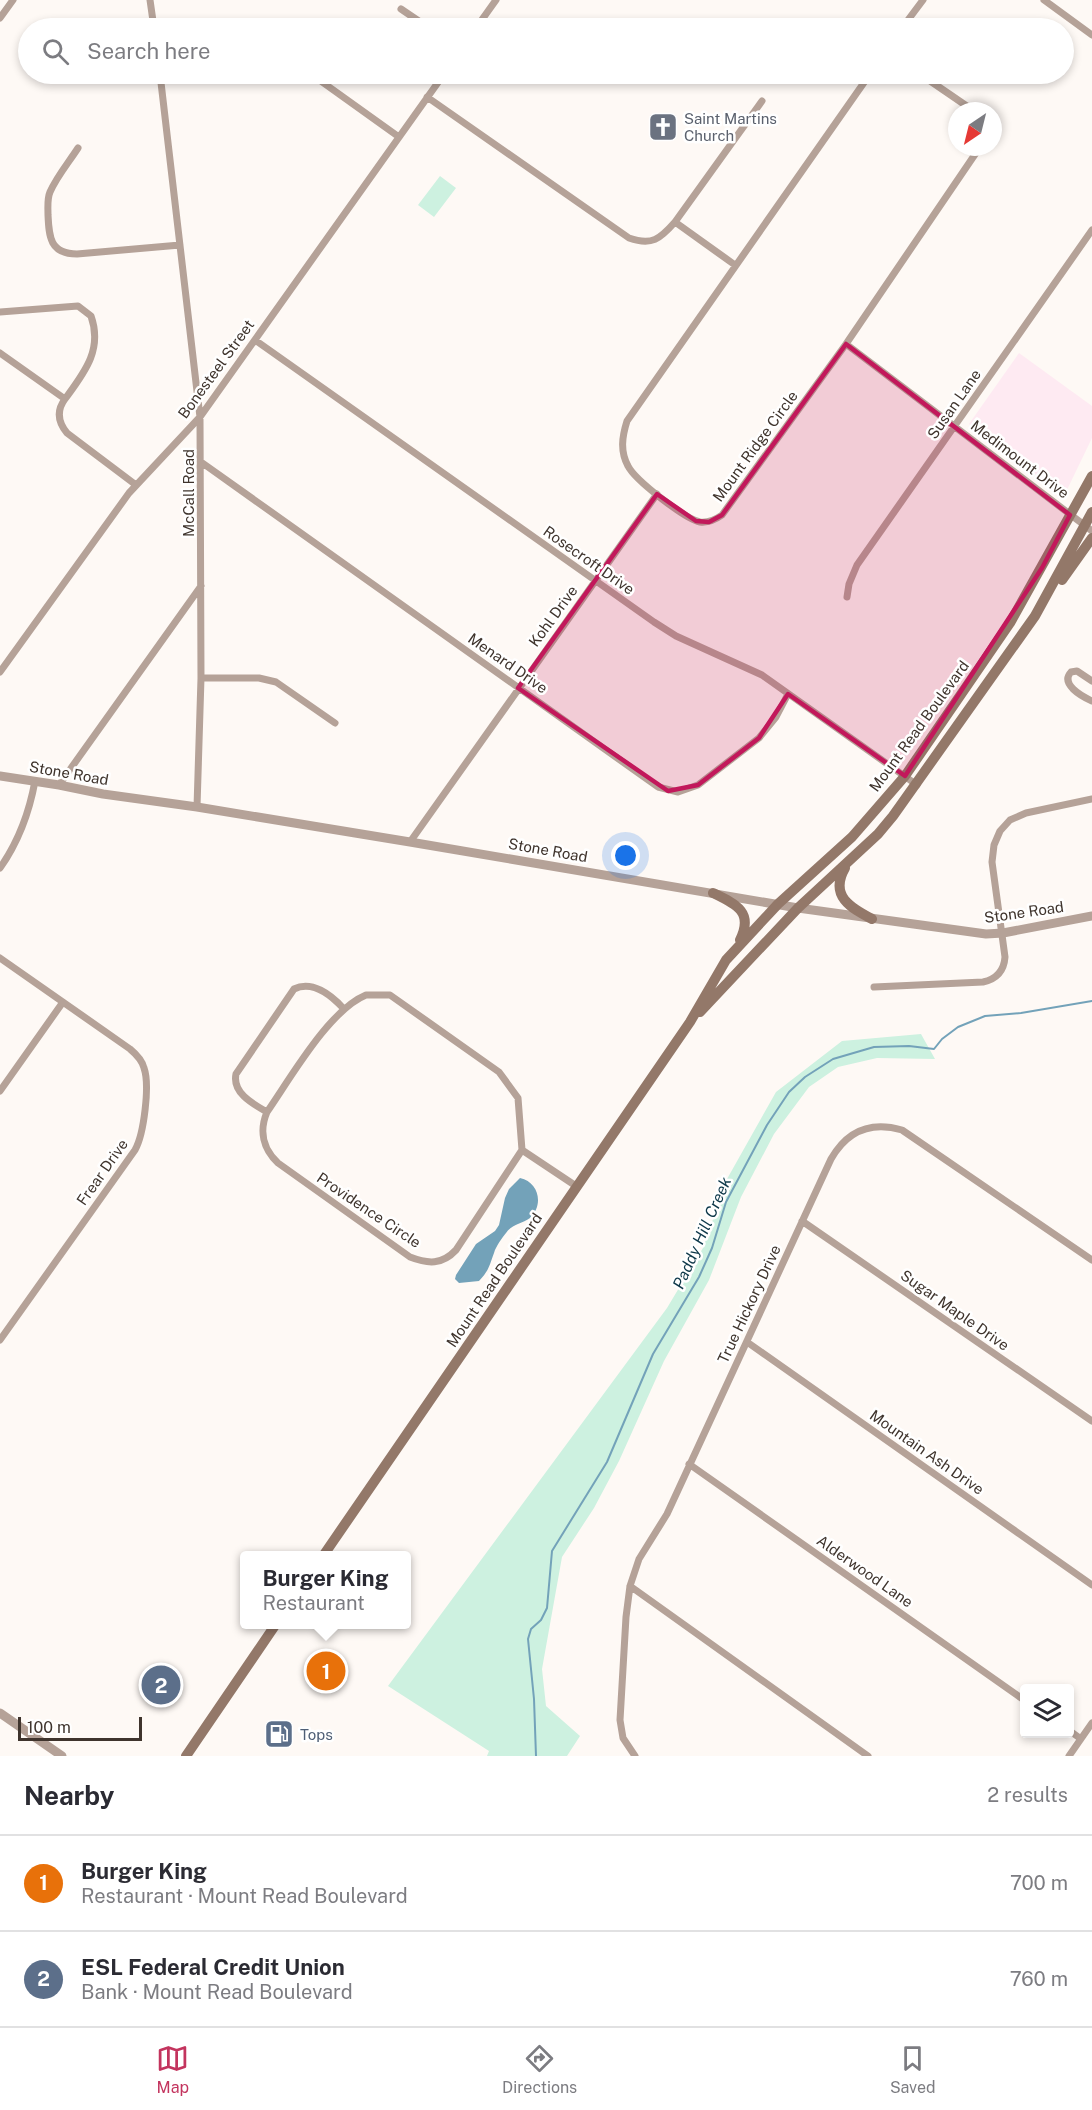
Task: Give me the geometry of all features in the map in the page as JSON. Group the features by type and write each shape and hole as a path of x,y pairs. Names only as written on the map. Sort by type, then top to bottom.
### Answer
{"main road":[{"name":"Mount Read Boulevard","path":"326,1551 690,1022 710,986 733,952 778,904 852,837 905,776 1010,623 1092,476"},
{"name":"Mount Read Boulevard","path":"690,1022 798,908 878,834 916,785 1035,616 1088,529 1092,512"},
{"path":"1035,616 1092,538"},
{"path":"849,860 839,880 840,892 852,909 872,919"},
{"path":"712,893 728,900 744,914 744,930 733,952"},
{"path":"186,1756 273,1629"}],"street":[{"path":"0,18 13,0"},
{"path":"150,0 153,18"},
{"path":"483,18 496,0"},
{"path":"910,18 923,0"},
{"path":"1044,0 1069,18"},
{"path":"401,9 414,18"},
{"path":"1074,22 1092,35"},
{"name":"McCall Road","path":"161,84 200,417 201,678 196,807"},
{"path":"324,84 399,137"},
{"name":"Bonesteel Street","path":"0,672 136,485 200,417 437,84"},
{"name":"Mount Ridge Circle","path":"863,84 627,421 622,435 622,447 628,467 642,483 696,521 709,522 722,515 846,344 974,156"},
{"path":"935,84 961,102"},
{"path":"427,97 629,238 642,242 653,241 664,235 762,101"},
{"path":"78,148 50,194 49,229 54,246 61,252 77,254 180,245"},
{"path":"675,222 735,265"},
{"name":"Susan Lane","path":"847,597 849,584 857,565 1092,230"},
{"path":"0,312 74,305 83,308 91,316 95,332 93,356 83,375 64,399 58,413 62,427 67,433 136,485"},
{"name":"Rosecroft Drive","path":"255,340 676,636 762,675 916,785"},
{"name":"Medimount Drive","path":"846,344 1088,529"},
{"path":"0,353 64,399"},
{"name":"Menard Drive","path":"201,462 658,788 678,792 698,785 759,738 776,717 788,694"},
{"name":"Kohl Drive","path":"410,842 657,494"},
{"path":"59,785 201,586"},
{"path":"1092,681 1077,670 1067,676 1070,686 1092,701"},
{"path":"201,678 259,678 276,682 335,723"},
{"name":"Stone Road","path":"0,776 798,908 986,934 1003,933 1092,916"},
{"path":"0,868 19,839 26,821 35,781"},
{"path":"874,987 983,982 994,979 1000,974 1004,966 1003,933 992,862 994,845 1000,831 1010,820 1026,813 1092,799"},
{"name":"Frear Drive","path":"0,958 130,1049 141,1061 147,1083 141,1137 135,1150 0,1340"},
{"path":"267,1112 254,1104 237,1088 236,1074 294,988 308,985 327,994 343,1008"},
{"name":"Providence Circle","path":"366,995 390,995 499,1072 518,1098 522,1150 456,1250 447,1259 423,1262 400,1251 270,1156 265,1144 262,1133 263,1121 267,1112 325,1029 343,1008 366,995"},
{"path":"0,1091 63,1002"},
{"name":"True Hickory Drive","path":"635,1756 623,1738 620,1720 626,1617 630,1586 639,1559 667,1514 831,1159 841,1143 852,1133 868,1127 894,1127 913,1135 1092,1260"},
{"path":"522,1150 576,1186"},
{"name":"Sugar Maple Drive","path":"802,1221 1092,1421"},
{"name":"Mountain Ash Drive","path":"747,1342 1092,1585"},
{"name":"Alderwood Lane","path":"689,1464 1020,1697"},
{"path":"630,1586 864,1755"},
{"path":"0,1713 62,1756"},
{"path":"1069,1756 1092,1723"},
{"path":"1074,1734 1081,1739"}],"highlighted area":[{"path":"846,344 1070,515 1042,568 905,776 788,694 759,738 698,785 668,791 518,688 657,494 696,521 709,522 722,515"}],"shaded area":[{"path":"1019,353 1092,406 1092,438 1064,496 969,424"}],"green space":[{"path":"440,176 456,188 434,217 418,205"},
{"path":"921,1034 935,1059 877,1058 838,1067 809,1087 774,1134 741,1197 709,1280 664,1361 619,1461 594,1508 562,1557 542,1669 546,1706 580,1736 567,1756 487,1756 489,1751 388,1686 667,1308 703,1248 727,1179 776,1092 842,1041"}],"water":[{"path":"520,1178 532,1184 535,1189 538,1201 534,1213 506,1233 479,1281 459,1283 455,1279 456,1275 476,1244 495,1231 499,1225 509,1189"}],"waterway":[{"name":"Paddy Hill Creek","path":"536,1756 534,1699 528,1639 531,1629 541,1620 547,1608 552,1551 607,1462 653,1354 699,1277 712,1248 726,1202 767,1125 789,1092 805,1077 833,1059 874,1047 909,1046 934,1049 942,1039 958,1027 985,1016 1021,1013 1092,1001"}],"place":[{"name":"Saint Martins Church","path":"663,127"},
{"name":"Burger King","path":"326,1671"},
{"name":"ESL Federal Credit Union","path":"161,1685"},
{"name":"Tops","path":"279,1734"}]}
